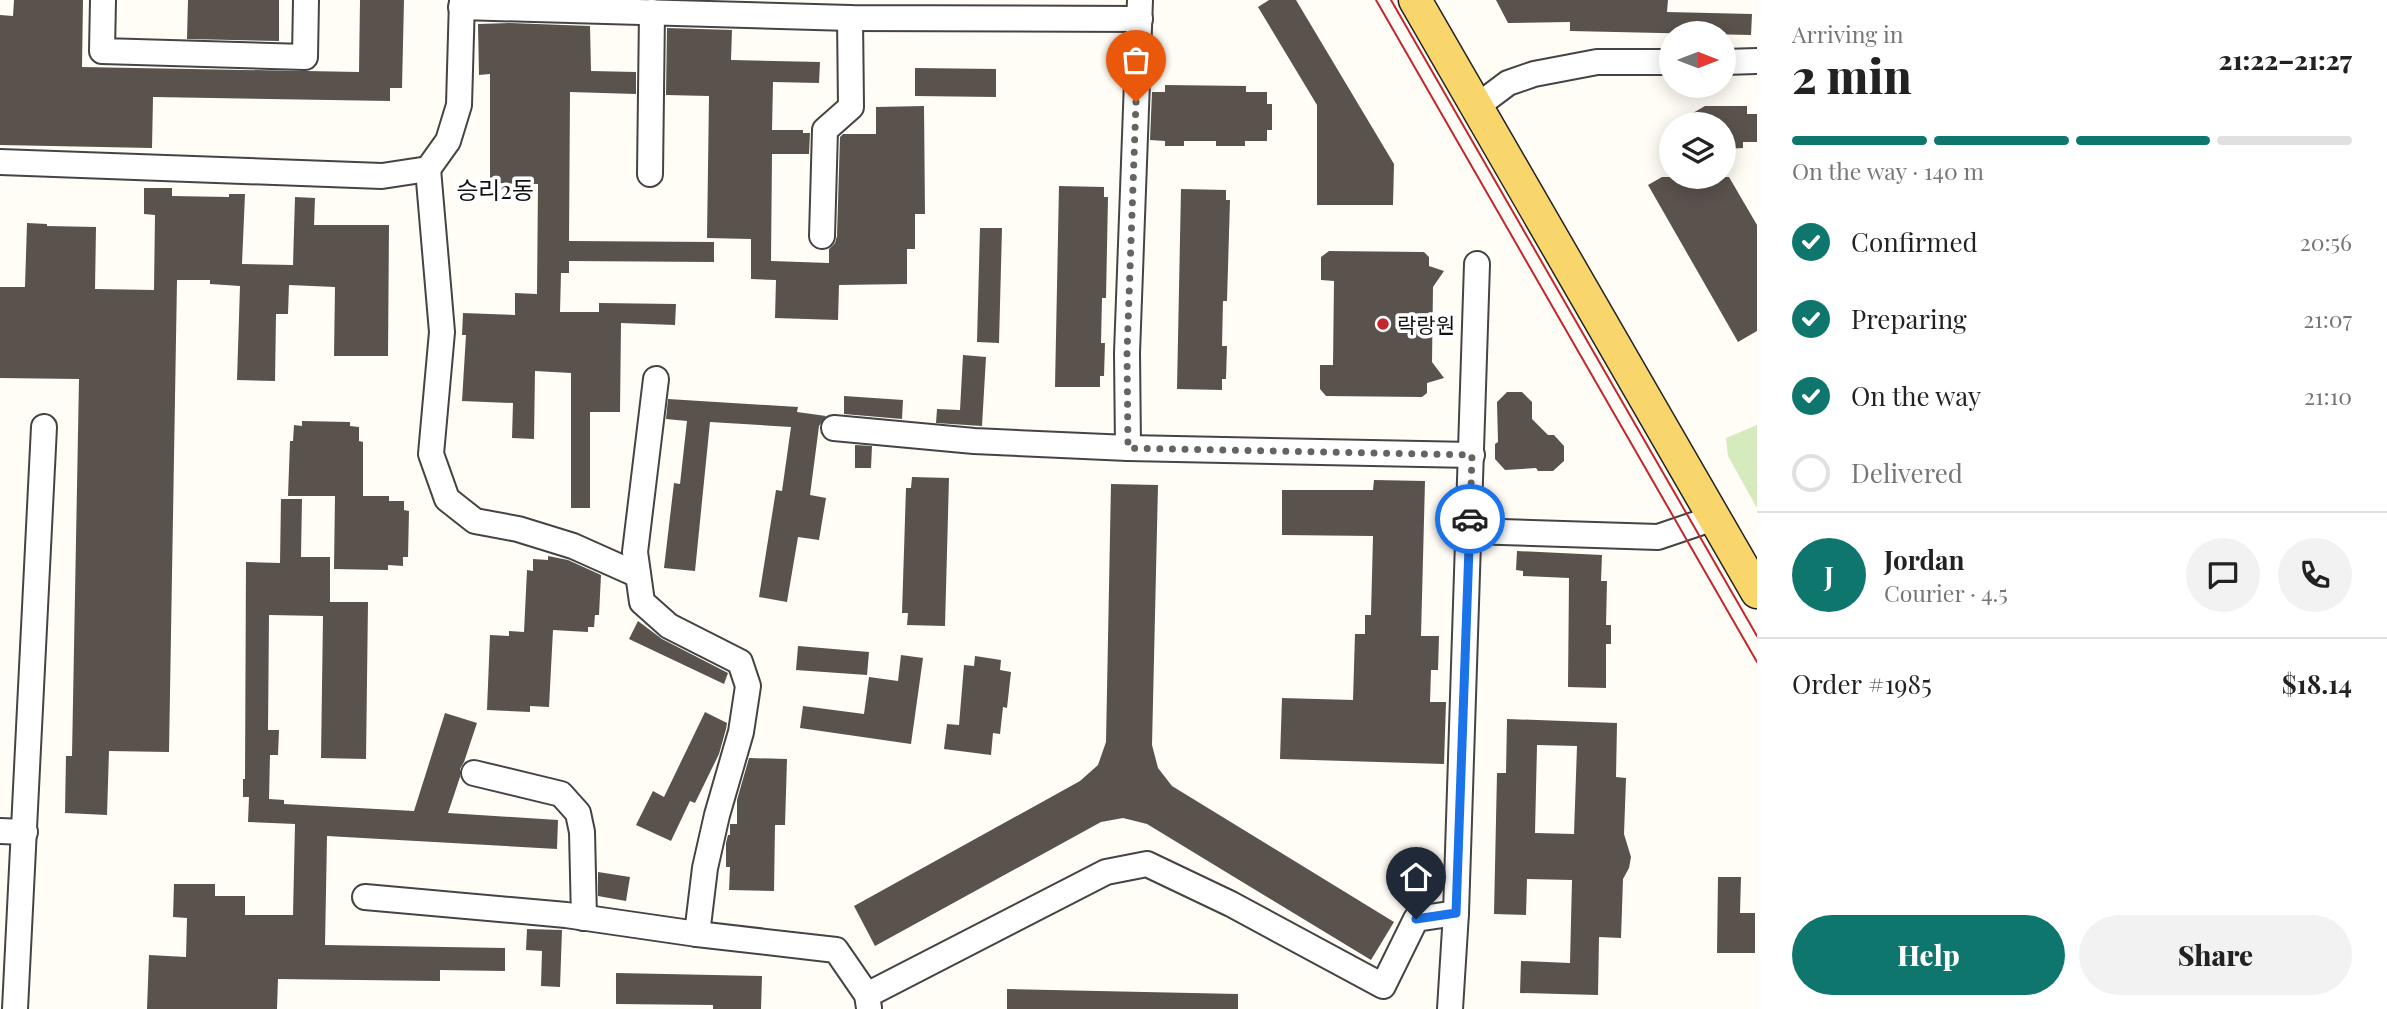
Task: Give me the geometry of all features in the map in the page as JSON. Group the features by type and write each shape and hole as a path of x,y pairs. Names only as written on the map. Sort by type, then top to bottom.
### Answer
{"main road":[{"path":"1415,0 1757,592"}],"street":[{"path":"103,0 102,51 305,57 306,0"},
{"path":"638,575 573,546 519,529 475,521 447,499 431,454 442,332 428,169 448,141 458,105 461,4 850,18 1035,9 1140,9 1127,353 1128,448"},
{"path":"650,174 652,12"},
{"path":"822,236 825,130 851,107 850,18"},
{"path":"1736,62 1757,61"},
{"path":"1476,107 1508,83 1534,74 1597,62 1659,62"},
{"path":"0,162 382,176 428,169"},
{"path":"1450,1009 1456,913 1478,264"},
{"path":"656,380 635,552 642,602 669,626 740,662 748,686 741,732 717,815 705,869 697,934"},
{"path":"15,1009 12,831 44,426"},
{"path":"834,428 974,441 1128,448 1472,455"},
{"path":"1469,531 1658,537 1714,518"},
{"path":"474,773 561,794 578,813 582,832 584,876 575,916"},
{"path":"365,897 575,916 836,950 868,1002 1107,872 1147,864 1231,904 1383,986 1416,919 1456,913"}],"green space":[{"path":"1757,425 1757,508 1728,456 1726,438"}],"building":[{"path":"14,0 83,0 82,67 359,72 360,0 404,0 402,88 390,88 390,101 153,97 152,148 0,145 0,15 13,16"},
{"path":"188,0 279,0 279,41 187,39"},
{"path":"1269,0 1296,0 1394,164 1393,205 1317,205 1317,105 1258,7"},
{"path":"1496,0 1668,0 1667,12 1752,14 1751,35 1736,35 1736,21 1659,21 1659,33 1570,31 1570,22 1508,23"},
{"path":"478,24 590,26 591,71 636,72 636,94 570,92 569,241 714,242 714,262 569,261 569,273 561,273 560,312 599,312 599,303 676,304 675,325 621,323 620,412 590,412 590,508 571,508 571,373 535,371 534,439 512,438 513,403 462,401 466,335 462,335 463,313 515,315 515,293 537,294 538,184 490,183 490,74 479,75"},
{"path":"667,28 732,30 731,60 820,62 819,83 773,82 772,130 803,130 803,133 810,133 809,154 772,154 771,261 829,263 829,249 837,236 840,137 843,134 876,134 876,107 924,106 925,214 915,214 915,249 907,249 907,284 839,285 838,320 775,318 776,280 751,279 751,239 707,238 709,96 666,95"},
{"path":"915,68 996,69 996,97 915,96"},
{"path":"1165,85 1246,86 1246,92 1267,92 1267,104 1272,104 1272,130 1267,130 1267,141 1245,141 1245,146 1216,146 1216,141 1184,141 1184,146 1165,146 1165,141 1150,140 1152,92 1165,92"},
{"path":"1705,106 1747,106 1747,114 1757,114 1757,142 1743,142 1743,148 1736,148 1736,112 1695,112"},
{"path":"1659,179 1659,189 1736,189 1757,225 1757,331 1738,342 1648,185"},
{"path":"1059,186 1104,187 1104,197 1108,197 1106,298 1102,298 1101,343 1105,343 1104,376 1100,376 1100,387 1055,387"},
{"path":"144,188 172,188 172,196 229,197 229,194 245,194 242,264 293,265 295,197 315,198 314,225 389,225 388,356 334,356 335,287 289,285 288,314 276,314 275,381 237,380 240,286 210,284 210,280 177,280 169,752 109,751 107,815 65,813 66,756 72,756 79,379 0,378 0,287 25,287 27,223 96,227 95,289 154,290 155,215 144,214"},
{"path":"1181,189 1226,190 1226,200 1230,200 1227,301 1223,301 1222,346 1227,346 1226,379 1222,379 1222,390 1177,389"},
{"path":"980,228 1002,228 999,343 977,342"},
{"name":"락랑원","path":"1329,251 1424,252 1429,257 1429,266 1444,271 1433,287 1432,362 1444,378 1427,383 1427,393 1422,397 1326,396 1320,389 1320,365 1333,365 1334,281 1321,280 1321,257"},
{"path":"963,355 986,357 982,426 936,423 937,409 960,410"},
{"path":"1507,392 1522,392 1532,402 1532,419 1564,446 1564,461 1553,471 1538,471 1536,468 1505,470 1495,459 1495,444 1498,442 1497,402"},
{"path":"844,396 903,400 902,419 844,414"},
{"path":"668,399 798,407 797,412 826,416 819,426 810,495 826,498 819,540 798,537 787,602 759,597 776,490 782,491 791,427 710,422 695,571 664,568 674,483 680,484 687,421 666,419"},
{"path":"302,421 350,422 350,426 359,427 359,441 363,442 363,496 389,496 389,501 404,501 404,510 409,511 408,557 403,557 403,566 388,565 388,570 334,569 335,496 288,496 290,441 293,441 294,425 302,426"},
{"path":"855,445 872,446 871,468 855,468"},
{"path":"912,477 949,478 945,626 907,625 908,613 902,613 906,488 911,488"},
{"path":"1374,480 1425,481 1421,636 1439,636 1438,670 1431,670 1430,702 1446,702 1444,764 1280,759 1282,698 1353,700 1355,634 1365,634 1365,615 1371,615 1373,536 1282,535 1282,490 1373,490"},
{"path":"1111,484 1158,485 1152,745 1158,768 1172,786 1394,922 1371,960 1147,824 1123,818 1101,822 875,946 854,906 1080,781 1098,765 1106,742"},
{"path":"281,499 302,499 301,557 330,557 330,602 368,602 366,759 321,758 323,616 269,615 268,730 279,730 278,755 270,755 269,799 284,800 284,804 414,811 445,713 477,723 448,813 558,820 557,849 327,836 325,945 505,948 505,971 440,970 440,981 278,979 277,1009 147,1009 149,955 186,957 187,918 173,917 174,884 215,884 215,896 245,896 245,915 293,915 295,824 248,822 249,797 243,797 246,562 280,563"},
{"path":"1517,551 1602,555 1601,581 1607,581 1606,625 1611,625 1611,644 1606,644 1606,688 1568,687 1569,578 1523,576 1523,571 1516,570"},
{"path":"548,556 568,560 601,575 599,615 595,615 594,627 588,627 588,632 553,630 549,707 530,706 530,712 487,710 490,635 509,636 509,631 524,632 527,570 533,571 533,559 548,560"},
{"path":"638,621 662,639 728,673 724,684 629,639"},
{"path":"798,646 869,652 867,675 796,670"},
{"path":"901,655 923,658 911,744 800,728 803,706 864,714 869,677 898,681"},
{"path":"975,656 1001,660 1000,670 1011,672 1007,708 1003,707 1000,734 993,733 991,755 944,749 947,724 959,725 964,665 974,666"},
{"path":"705,712 727,723 726,729 719,754 695,803 690,801 671,841 636,825 653,791 664,797"},
{"path":"1507,719 1617,723 1616,777 1626,778 1624,834 1631,857 1623,879 1621,938 1599,937 1598,995 1520,993 1521,961 1570,963 1572,880 1527,879 1526,915 1494,914 1497,773 1506,773","holes":["1537,745 1577,746 1574,834 1535,833"]},
{"path":"749,758 787,759 785,825 775,825 774,891 729,890 730,867 726,867 726,843 730,835 730,824 737,824 737,800"},
{"path":"598,872 630,877 626,901 598,896"},
{"path":"1718,877 1741,877 1740,913 1755,913 1755,953 1717,953"},
{"path":"527,929 562,930 560,987 541,986 542,951 526,950"},
{"path":"616,973 762,976 761,1009 713,1009 713,1005 616,1004"},
{"path":"1007,989 1238,994 1238,1009 1007,1009"}],"tram line":[{"path":"1376,0 1757,662"},
{"path":"1391,0 1757,636"}],"way so far":[{"path":"1136,102 1127,353 1128,448 1472,455 1470,519"}],"place":[{"name":"락랑원","path":"1383,324"}],"district":[{"name":"승리2동","path":"495,189"}],"route":[{"path":"1416,919 1456,913 1470,519"}]}
